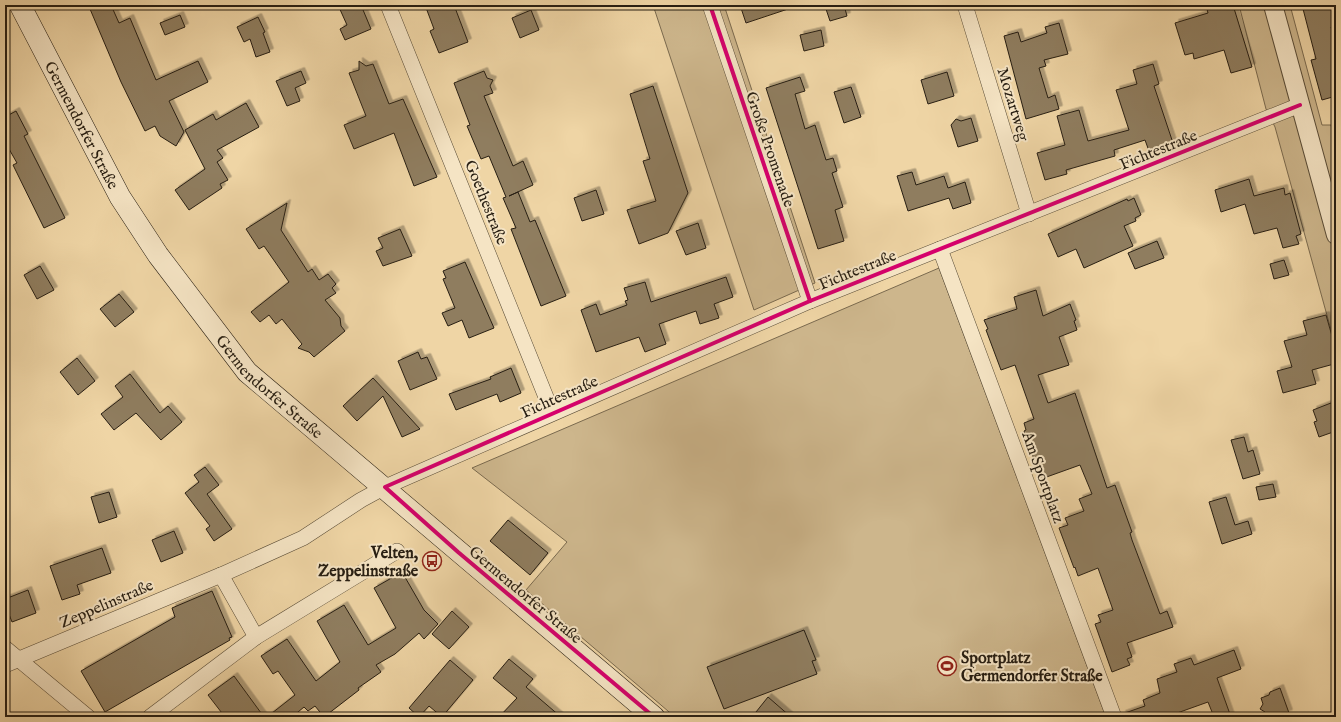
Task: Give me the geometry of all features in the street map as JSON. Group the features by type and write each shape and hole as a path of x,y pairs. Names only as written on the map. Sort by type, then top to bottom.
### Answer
{"main road":[{"name":"Germendorfer Straße","path":"20,5 120,197 158,255 247,372 385,487 458,552 654,717"}],"street":[{"name":"Goethestraße","path":"388,5 552,412"},
{"name":"Große Promenade","path":"710,5 810,301"},
{"name":"Mozartweg","path":"965,5 1029,214"},
{"path":"1273,5 1336,235"},
{"name":"Fichtestraße","path":"385,487 552,412 810,301 1300,105"},
{"name":"Am Sportplatz","path":"940,249 1114,717"},
{"name":"Zeppelinstraße","path":"5,665 222,574 303,538 360,500 385,487"},
{"path":"150,717 256,637 397,551"},
{"path":"222,574 256,637"},
{"path":"5,648 88,717"}],"shaded area":[{"path":"653,5 724,5 815,283 754,310"},
{"path":"1239,5 1290,5 1322,125 1331,125 1336,147 1336,348 1275,127 1266,109"},
{"path":"939,268 1106,717 675,717 526,590 567,542 472,468"}],"building":[{"path":"99,5 111,5 119,23 130,18 156,80 198,61 208,82 169,101 184,132 176,146 160,136 155,126 145,131 121,82 90,9"},
{"path":"338,5 361,5 371,29 345,40 340,29 347,25"},
{"path":"425,5 454,5 468,42 439,53 430,31 434,29"},
{"path":"740,5 793,5 794,7 746,23"},
{"path":"838,5 844,5 847,16 830,21 826,9"},
{"path":"1206,5 1233,5 1252,67 1231,73 1224,50 1194,59 1193,53 1185,55 1175,23 1208,13"},
{"path":"1302,5 1336,5 1336,25 1331,27 1336,44 1336,96 1322,100 1311,60 1316,59"},
{"path":"531,10 539,30 520,38 512,18"},
{"path":"180,15 185,27 165,35 160,23"},
{"path":"258,17 265,32 263,33 270,52 256,57 250,39 244,42 237,27"},
{"path":"1059,23 1068,54 1044,60 1046,66 1039,68 1048,98 1055,95 1059,109 1026,119 1004,36 1018,32 1021,42 1047,33 1045,27"},
{"path":"821,30 824,46 804,51 800,35"},
{"path":"359,61 366,66 373,64 389,104 403,99 437,177 414,186 394,133 354,149 344,125 366,116 349,73 359,70"},
{"path":"1153,64 1159,84 1154,86 1173,143 1149,151 1145,140 1114,150 1115,156 1066,170 1067,174 1045,180 1037,153 1065,145 1057,116 1079,110 1088,141 1129,130 1116,90 1137,84 1133,70"},
{"path":"301,71 306,83 295,88 300,101 287,106 276,81"},
{"path":"484,71 487,78 493,80 490,86 493,93 484,96 513,166 523,161 533,185 509,196 518,192 530,222 535,220 566,296 541,306 511,229 516,228 503,198 506,197 489,156 481,159 467,126 470,125 454,83"},
{"path":"947,72 954,96 928,104 921,80"},
{"path":"800,77 805,91 795,94 805,129 815,125 826,160 833,158 837,171 832,173 843,207 835,210 844,241 818,249 766,88"},
{"path":"653,86 688,193 668,233 639,244 627,210 656,201 643,161 650,159 630,94"},
{"path":"851,87 861,117 844,123 834,92"},
{"path":"246,103 259,127 217,150 223,158 217,162 228,180 220,184 222,188 189,210 175,190 205,169 185,130 213,114 216,120"},
{"path":"16,111 28,134 24,136 65,218 44,228 13,165 17,163 5,142 5,117"},
{"path":"971,118 978,141 958,147 951,125 956,119 961,121"},
{"path":"912,172 916,185 944,176 948,188 965,182 971,203 953,209 949,198 908,211 897,176"},
{"path":"1249,179 1254,196 1284,188 1285,195 1290,193 1301,234 1296,236 1299,244 1283,248 1277,228 1254,234 1245,204 1221,212 1215,190"},
{"path":"596,190 604,214 582,221 574,198"},
{"path":"1134,198 1141,215 1135,218 1136,221 1124,226 1133,246 1084,268 1076,249 1058,257 1048,234 1127,199 1128,201"},
{"path":"287,203 281,230 308,272 312,269 319,280 328,274 336,284 332,288 336,293 325,300 340,318 341,326 345,331 314,357 309,352 298,348 302,344 282,319 276,324 269,315 260,322 251,312 289,282 264,246 259,249 246,229"},
{"path":"698,223 706,248 686,255 676,231"},
{"path":"400,229 412,256 383,266 376,251 383,248 378,238"},
{"path":"1157,241 1164,258 1135,269 1128,253"},
{"path":"1284,260 1289,275 1274,279 1270,264"},
{"path":"465,262 494,328 469,338 462,320 448,326 442,313 455,308 443,279 446,278 443,271"},
{"path":"40,266 54,290 37,299 24,275"},
{"path":"726,277 733,297 714,304 719,318 700,324 696,311 659,324 666,344 645,352 639,337 596,352 581,310 596,304 600,315 627,305 625,301 628,300 624,288 645,282 651,302"},
{"path":"1036,290 1043,316 1070,304 1076,320 1074,321 1077,330 1059,337 1069,365 1038,375 1048,403 1075,393 1107,488 1115,485 1132,532 1130,533 1132,540 1160,614 1167,611 1173,627 1127,643 1132,657 1127,659 1130,665 1112,672 1095,624 1101,622 1098,615 1113,610 1098,568 1078,576 1059,528 1068,525 1065,518 1084,511 1079,499 1092,494 1080,465 1041,479 1024,431 1026,430 1024,423 1034,419 1015,365 1001,370 986,330 988,329 984,320 1017,309 1014,297"},
{"path":"119,294 134,312 115,327 100,309"},
{"path":"1326,315 1336,350 1336,357 1332,358 1334,364 1312,370 1316,384 1283,393 1277,371 1292,367 1284,341 1307,335 1303,321"},
{"path":"418,352 421,359 427,357 437,379 410,390 398,361"},
{"path":"77,358 95,381 78,395 60,372"},
{"path":"511,368 521,393 500,402 497,394 456,410 449,394 491,379 490,377"},
{"path":"130,374 160,413 168,406 182,422 161,440 136,413 114,430 101,414 123,397 115,386"},
{"path":"373,378 420,429 402,437 383,396 357,421 343,406"},
{"path":"1336,401 1336,431 1319,437 1314,422 1317,421 1313,410"},
{"path":"1244,437 1248,452 1253,450 1260,474 1243,479 1231,440"},
{"path":"205,467 219,485 207,494 232,529 214,541 206,529 210,526 185,493 199,482 194,475"},
{"path":"1273,484 1276,497 1259,500 1256,487"},
{"path":"109,492 117,517 99,523 91,497"},
{"path":"1226,497 1235,525 1248,521 1252,534 1222,544 1209,502"},
{"path":"508,520 548,553 530,575 490,541"},
{"path":"174,531 183,553 161,562 152,540"},
{"path":"102,548 111,573 77,585 80,594 62,600 50,566"},
{"path":"402,572 424,610 438,624 424,639 419,633 395,654 376,665 381,672 358,688 359,690 324,717 315,706 308,711 304,707 292,717 267,717 295,695 278,671 273,674 261,656 287,639 316,681 340,662 317,621 344,605 368,645 396,628 374,588"},
{"path":"28,590 36,613 12,622 5,604 5,599"},
{"path":"212,591 232,637 229,638 230,640 105,712 81,671 175,617 172,608"},
{"path":"452,611 469,627 449,649 432,634"},
{"path":"804,630 816,660 812,661 817,674 724,709 707,667"},
{"path":"1234,650 1241,669 1217,678 1231,717 1214,717 1208,702 1166,717 1123,717 1122,714 1145,706 1143,700 1160,693 1157,679 1177,672 1174,664 1191,658 1194,665"},
{"path":"509,659 533,679 526,687 561,717 499,717 517,698 493,678"},
{"path":"450,660 473,680 442,717 429,706 419,717 409,708"},
{"path":"234,676 264,717 225,717 208,695"},
{"path":"1280,688 1289,713 1278,717 1267,717 1265,712 1260,709 1263,704 1261,698"},
{"path":"768,697 791,717 752,717"}],"cycle path":[{"path":"710,5 810,301"},
{"path":"654,717 458,552 385,487 810,301 1300,105"}],"place":[{"name":"Velten, Zeppelinstraße","path":"432,561"},
{"name":"Sportplatz Germendorfer Straße","path":"947,666"}]}
